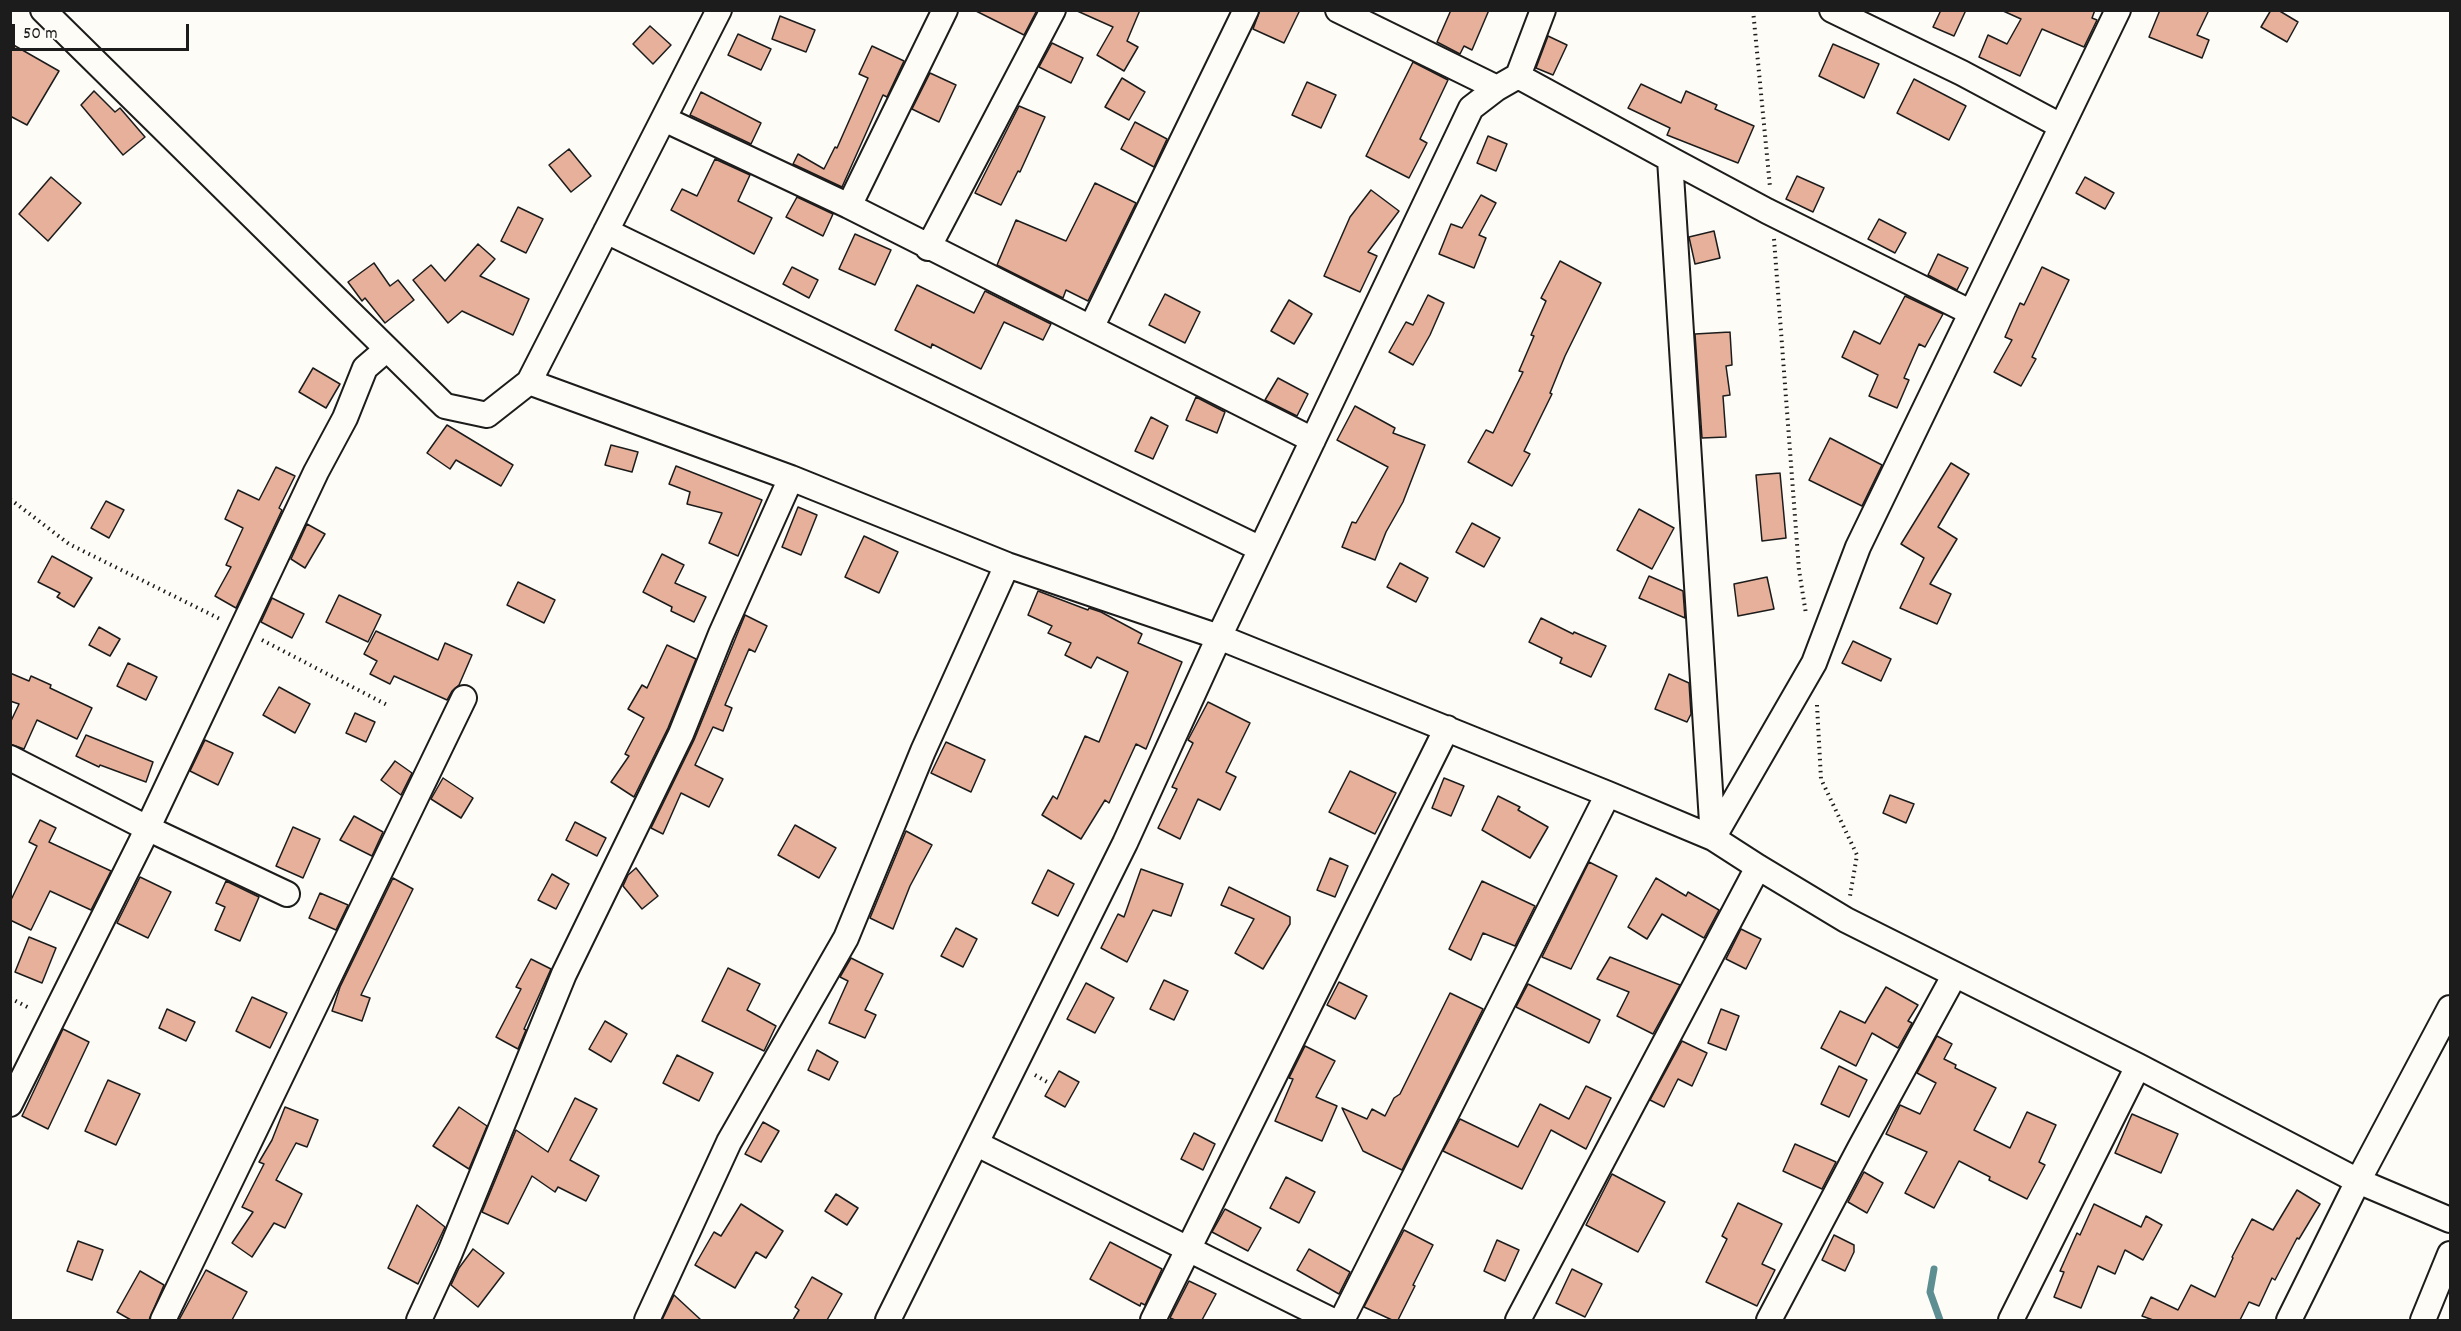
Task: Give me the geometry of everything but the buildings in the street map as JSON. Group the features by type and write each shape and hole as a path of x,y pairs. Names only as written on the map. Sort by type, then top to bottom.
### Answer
{"street":[{"path":"43,10 445,406 487,415 529,381 719,10"},
{"path":"849,206 945,10"},
{"path":"928,248 1053,10"},
{"path":"1091,328 1246,10"},
{"path":"1338,10 1508,82 1670,159 1773,214 1970,312"},
{"path":"888,1320 1125,843 1219,637 1471,108 1508,82 1543,10"},
{"path":"1832,10 2061,126"},
{"path":"1713,838 1814,663 1858,547 2118,10"},
{"path":"663,119 849,206 928,248 1313,440"},
{"path":"1670,159 1713,838"},
{"path":"606,231 1261,549"},
{"path":"10,1104 147,828 316,472 345,418 365,368 387,349"},
{"path":"529,381 791,478 1007,565 1219,637 1713,838 1846,920 1954,976 2138,1066 2358,1181 2451,1220"},
{"path":"419,1320 449,1255 564,975 681,734 721,634 791,478"},
{"path":"647,1320 729,1142 846,938 923,751 1007,565"},
{"path":"163,1320 464,698"},
{"path":"1153,1320 1447,728"},
{"path":"10,758 147,828 287,894"},
{"path":"1342,1320 1608,794"},
{"path":"1518,1320 1758,867"},
{"path":"1769,1320 1954,976"},
{"path":"2289,1320 2358,1181 2451,1008"},
{"path":"2012,1320 2138,1066"},
{"path":"976,1144 1331,1320"},
{"path":"2423,1320 2451,1254"}],"path":[{"path":"1753,10 1773,214 1799,570 1807,616"},
{"path":"10,499 69,544 389,706"},
{"path":"1814,663 1821,779 1857,855 1846,920"}],"waterway":[{"path":"1934,1269 1930,1292 1940,1320"}]}
